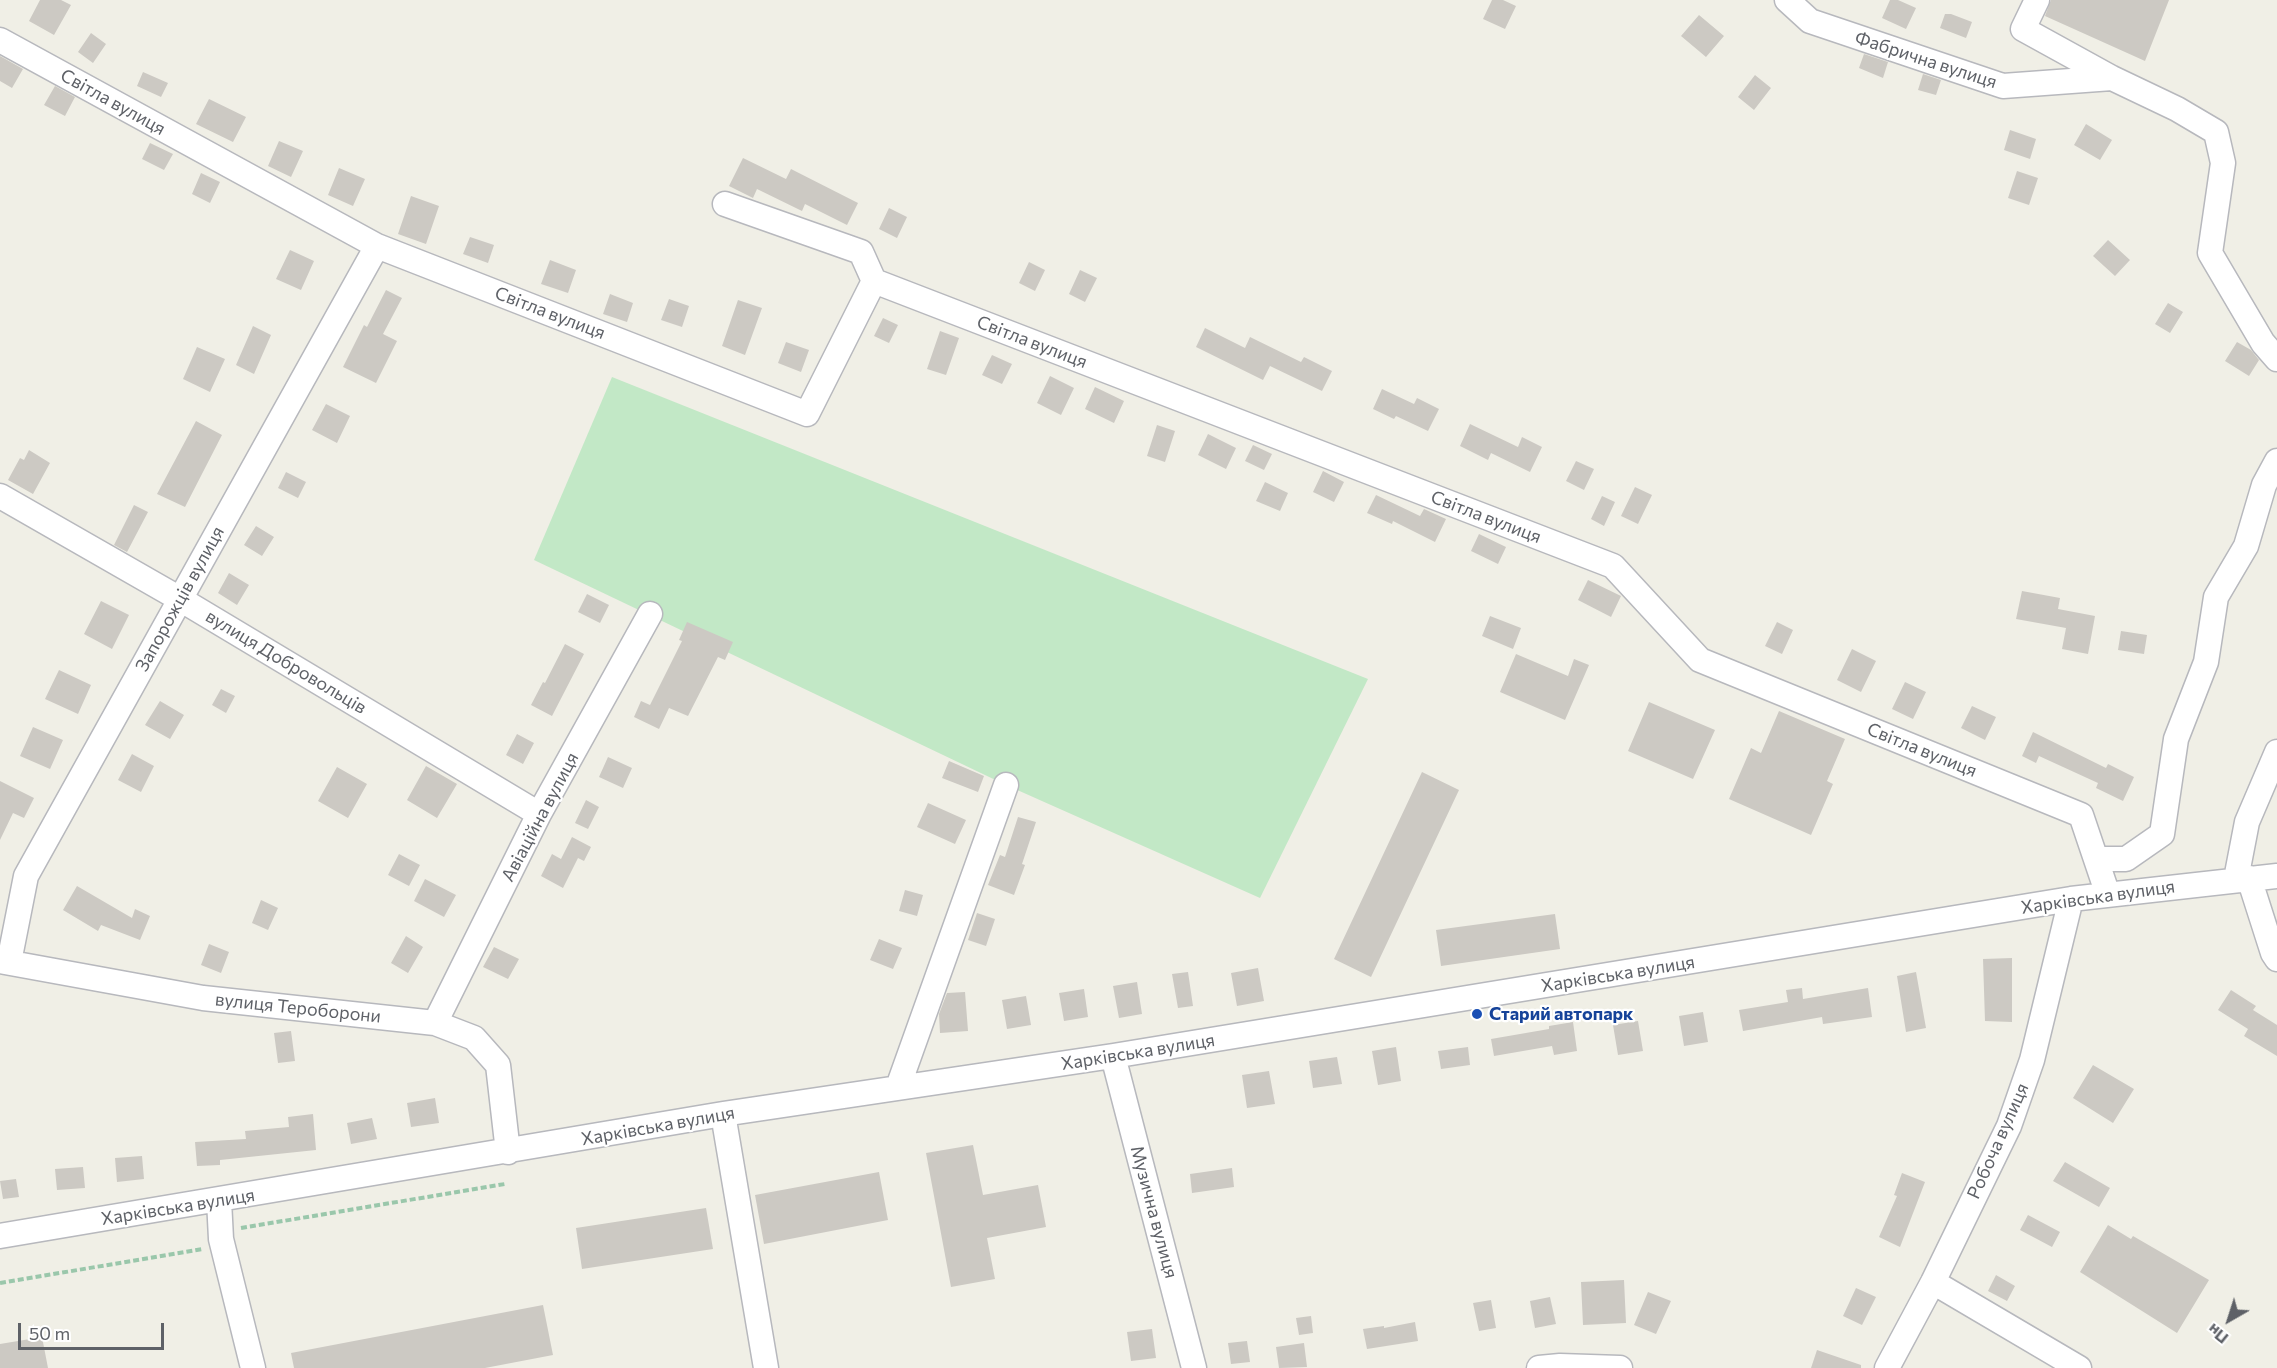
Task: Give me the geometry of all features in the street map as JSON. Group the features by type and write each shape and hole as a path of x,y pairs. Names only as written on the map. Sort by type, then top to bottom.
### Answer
{"street":[{"name":"Фабрична вулиця","path":"1787,0 1810,21 2003,86 2112,78"},
{"path":"2037,0 2023,29 2112,78 2177,109 2216,132 2223,163 2210,253 2263,343 2277,359"},
{"name":"Світла вулиця","path":"0,40 377,246 807,414 874,281 1613,566 1700,660 2081,815 2108,895"},
{"path":"725,204 861,252 874,281"},
{"name":"Запорожців вулиця","path":"5,962 26,876 377,246"},
{"path":"2096,859 2126,859 2162,834 2176,739 2206,662 2216,597 2246,546 2264,485 2277,461"},
{"name":"вулиця Добровольців","path":"0,496 180,599 539,814"},
{"name":"Авіаційна вулиця","path":"435,1023 539,814 650,614"},
{"path":"2277,752 2247,822 2242,878 2277,959"},
{"path":"898,1087 1006,785"},
{"name":"Харківська вулиця","path":"0,1236 723,1114 1113,1056 2071,899 2242,878 2277,876"},
{"name":"Робоча вулиця","path":"1887,1368 1933,1282 2009,1126 2032,1060 2071,899"},
{"name":"вулиця Тероборони","path":"5,962 203,998 435,1023 474,1038 498,1065 508,1152"},
{"name":"Музична вулиця","path":"1113,1056 1194,1368"},
{"path":"723,1114 766,1368"},
{"path":"219,1200 221,1239 254,1368"},
{"path":"1933,1282 2079,1368"},
{"path":"1539,1368 1560,1366 1620,1368"}],"path":[{"path":"0,1283 203,1249 239,1228 506,1184"}],"green space":[{"path":"612,377 1368,679 1260,898 1006,785 534,560"}],"building":[{"path":"40,0 61,0 71,5 54,35 29,21"},
{"path":"1492,0 1503,0 1516,6 1505,29 1483,19"},
{"path":"1890,0 1898,0 1916,8 1906,29 1882,18"},
{"path":"2051,0 2169,0 2145,61 2045,16"},
{"path":"1945,14 1972,22 1966,38 1940,28"},
{"path":"1699,15 1724,36 1706,57 1681,36"},
{"path":"91,33 106,44 93,63 78,52"},
{"path":"1864,54 1888,62 1883,78 1859,68"},
{"path":"0,56 23,69 12,88 0,81"},
{"path":"143,72 168,83 161,97 137,86"},
{"path":"1923,74 1941,80 1936,95 1918,90"},
{"path":"1755,75 1771,88 1754,110 1738,97"},
{"path":"55,86 75,97 65,116 44,105"},
{"path":"209,99 246,117 233,142 196,124"},
{"path":"2086,124 2112,140 2100,160 2074,145"},
{"path":"2010,130 2036,139 2030,159 2004,150"},
{"path":"279,141 303,151 291,177 268,166"},
{"path":"150,143 173,154 164,170 142,159"},
{"path":"743,158 786,179 791,169 858,203 847,225 805,204 802,211 757,189 753,198 729,186"},
{"path":"339,168 365,179 353,206 328,195"},
{"path":"2017,171 2038,178 2029,205 2008,198"},
{"path":"201,173 220,182 210,203 192,194"},
{"path":"411,196 439,206 426,244 398,234"},
{"path":"889,208 907,217 897,238 879,229"},
{"path":"470,237 494,245 488,263 463,254"},
{"path":"2108,240 2130,260 2115,276 2093,256"},
{"path":"290,250 314,261 301,290 276,279"},
{"path":"550,260 576,270 568,293 541,284"},
{"path":"1029,262 1045,270 1035,291 1019,283"},
{"path":"1080,270 1097,278 1085,302 1069,294"},
{"path":"386,290 402,298 383,334 397,341 376,383 343,367 364,325 367,327"},
{"path":"610,294 633,303 627,322 603,314"},
{"path":"669,299 689,306 682,327 661,320"},
{"path":"738,300 762,308 745,355 722,346"},
{"path":"2168,303 2183,312 2170,333 2155,324"},
{"path":"883,318 898,325 889,343 874,336"},
{"path":"253,326 271,335 254,374 236,365"},
{"path":"1205,328 1245,348 1250,337 1301,362 1304,357 1332,371 1322,391 1270,366 1263,380 1196,347"},
{"path":"940,331 959,338 946,375 927,369"},
{"path":"786,342 809,350 801,372 778,363"},
{"path":"2237,342 2251,350 2259,360 2249,376 2225,361"},
{"path":"197,347 225,359 210,392 183,379"},
{"path":"992,355 1012,364 1002,384 982,375"},
{"path":"1050,376 1074,388 1061,415 1037,403"},
{"path":"1095,387 1124,401 1114,423 1085,409"},
{"path":"1382,389 1414,404 1417,398 1439,409 1428,431 1396,416 1394,419 1373,409"},
{"path":"326,404 350,416 337,443 312,430"},
{"path":"196,421 222,435 185,507 157,494"},
{"path":"1470,424 1518,447 1522,437 1542,447 1530,472 1491,453 1488,460 1460,446"},
{"path":"1157,425 1175,431 1165,462 1147,456"},
{"path":"1208,434 1236,448 1226,469 1198,455"},
{"path":"1253,445 1272,454 1264,470 1245,461"},
{"path":"29,450 50,463 33,494 8,480 20,458 24,460"},
{"path":"1576,461 1594,469 1584,490 1566,481"},
{"path":"1323,471 1344,482 1334,502 1313,492"},
{"path":"286,472 306,482 298,498 278,488"},
{"path":"1265,482 1288,493 1280,511 1256,501"},
{"path":"1635,487 1652,495 1638,524 1621,516"},
{"path":"1376,495 1420,516 1424,509 1446,519 1435,542 1393,521 1392,524 1367,513"},
{"path":"1602,496 1615,502 1604,526 1591,519"},
{"path":"134,505 148,512 127,552 114,545"},
{"path":"256,526 274,537 262,556 244,545"},
{"path":"1479,534 1506,547 1498,564 1471,551"},
{"path":"229,573 249,585 237,605 218,593"},
{"path":"1588,580 1621,596 1611,617 1578,600"},
{"path":"2022,591 2060,598 2058,609 2095,616 2088,654 2062,649 2066,628 2016,619"},
{"path":"587,594 609,605 600,623 578,612"},
{"path":"101,601 129,615 112,649 84,634"},
{"path":"1490,616 1521,628 1513,649 1482,636"},
{"path":"687,622 733,642 725,660 718,657 688,716 669,708 659,729 634,717 641,701 650,705 682,641 679,640"},
{"path":"1777,622 1793,630 1782,654 1765,646"},
{"path":"2121,631 2147,635 2144,654 2118,650"},
{"path":"565,644 584,654 552,716 531,705"},
{"path":"1852,649 1876,661 1861,692 1837,680"},
{"path":"1516,654 1568,676 1574,659 1589,665 1565,720 1500,692"},
{"path":"59,670 91,685 78,714 45,699"},
{"path":"1905,682 1926,692 1913,719 1892,709"},
{"path":"221,689 235,696 226,713 212,705"},
{"path":"160,701 184,715 170,739 145,725"},
{"path":"1649,702 1715,730 1693,779 1628,751"},
{"path":"1972,706 1996,717 1985,740 1961,728"},
{"path":"1779,711 1845,739 1827,781 1833,784 1811,835 1729,799 1751,748 1761,753"},
{"path":"33,727 63,740 50,769 20,756"},
{"path":"2033,732 2106,768 2108,764 2134,777 2123,801 2096,788 2098,783 2039,756 2036,763 2022,756"},
{"path":"517,734 534,743 523,764 506,755"},
{"path":"132,754 154,766 141,792 118,780"},
{"path":"608,757 632,768 623,788 599,777"},
{"path":"949,761 984,776 978,792 942,778"},
{"path":"426,766 457,784 437,818 407,800"},
{"path":"337,767 367,784 348,818 318,801"},
{"path":"1422,772 1459,790 1371,977 1334,959"},
{"path":"0,781 34,798 24,818 13,813 0,840"},
{"path":"586,800 599,807 588,829 575,823"},
{"path":"928,803 966,820 955,844 917,827"},
{"path":"1018,817 1036,822 1022,864 1025,865 1014,895 988,885 1000,855 1005,857"},
{"path":"572,837 591,847 584,861 578,858 563,888 541,876 552,854 561,859"},
{"path":"399,854 420,865 409,886 388,875"},
{"path":"425,879 456,895 444,917 414,901"},
{"path":"77,886 132,918 135,909 150,916 140,940 101,925 98,931 63,910"},
{"path":"905,890 923,895 917,916 899,911"},
{"path":"261,900 278,908 268,930 252,923"},
{"path":"977,913 995,919 986,946 968,940"},
{"path":"1555,914 1560,949 1441,966 1436,930"},
{"path":"406,936 423,947 408,973 391,963"},
{"path":"879,939 902,948 893,969 870,960"},
{"path":"209,944 229,952 221,973 201,965"},
{"path":"494,947 519,959 508,979 483,967"},
{"path":"2012,958 2012,1022 1985,1021 1983,959"},
{"path":"1258,968 1264,1001 1237,1006 1231,973"},
{"path":"1188,972 1193,1006 1178,1008 1172,974"},
{"path":"1916,972 1926,1028 1906,1032 1897,976"},
{"path":"1137,982 1142,1014 1119,1018 1113,986"},
{"path":"1802,988 1803,999 1868,988 1872,1017 1823,1024 1822,1017 1743,1031 1739,1010 1788,1002 1786,990"},
{"path":"1084,989 1088,1017 1064,1021 1059,993"},
{"path":"2231,990 2256,1006 2253,1010 2277,1025 2277,1056 2244,1036 2248,1029 2218,1010"},
{"path":"965,992 968,1031 940,1033 939,1014 947,993"},
{"path":"1026,996 1031,1025 1007,1029 1002,1000"},
{"path":"1703,1012 1708,1042 1684,1046 1679,1016"},
{"path":"1638,1021 1643,1051 1618,1055 1613,1025"},
{"path":"1573,1022 1577,1051 1554,1055 1552,1046 1494,1056 1491,1039 1549,1029 1549,1026"},
{"path":"291,1031 295,1061 278,1063 274,1033"},
{"path":"1396,1047 1401,1081 1378,1085 1372,1051"},
{"path":"1468,1047 1470,1065 1441,1069 1438,1051"},
{"path":"1337,1057 1342,1084 1313,1088 1309,1061"},
{"path":"2093,1065 2134,1089 2113,1123 2073,1098"},
{"path":"1269,1071 1275,1104 1247,1108 1242,1075"},
{"path":"435,1098 439,1123 411,1127 407,1103"},
{"path":"313,1114 316,1150 220,1160 220,1165 197,1166 195,1142 246,1139 245,1131 289,1127 288,1117"},
{"path":"372,1118 377,1139 351,1144 347,1123"},
{"path":"973,1145 983,1195 1038,1185 1046,1227 987,1238 995,1279 951,1287 926,1153"},
{"path":"142,1156 144,1179 117,1182 115,1158"},
{"path":"2065,1162 2110,1188 2099,1207 2053,1181"},
{"path":"83,1167 85,1188 57,1190 55,1169"},
{"path":"1232,1168 1234,1187 1192,1193 1190,1174"},
{"path":"879,1172 888,1220 764,1244 755,1195"},
{"path":"1902,1173 1925,1182 1900,1247 1879,1237 1897,1196 1894,1195"},
{"path":"16,1179 19,1197 3,1199 0,1181"},
{"path":"706,1208 713,1249 582,1269 576,1228"},
{"path":"2028,1215 2060,1232 2052,1247 2020,1230"},
{"path":"2108,1225 2131,1239 2133,1236 2209,1280 2177,1333 2080,1272"},
{"path":"1996,1275 2015,1286 2007,1301 1988,1291"},
{"path":"1624,1280 1626,1323 1583,1325 1581,1282"},
{"path":"1856,1288 1876,1297 1862,1325 1843,1316"},
{"path":"1648,1292 1671,1301 1656,1334 1634,1325"},
{"path":"1550,1297 1556,1324 1535,1328 1530,1301"},
{"path":"1491,1300 1496,1328 1479,1331 1473,1303"},
{"path":"543,1305 553,1355 485,1368 294,1368 291,1353"},
{"path":"1311,1316 1313,1333 1299,1335 1296,1318"},
{"path":"1415,1322 1418,1341 1367,1349 1363,1329 1384,1326 1384,1328"},
{"path":"1152,1329 1156,1358 1131,1361 1127,1332"},
{"path":"42,1337 48,1368 0,1368 0,1344"},
{"path":"1247,1341 1250,1362 1231,1364 1228,1343"},
{"path":"1304,1343 1307,1367 1279,1368 1276,1347"},
{"path":"1817,1350 1861,1365 1861,1368 1811,1368"}],"place":[{"name":"Старий автопарк","path":"1477,1014"}]}
